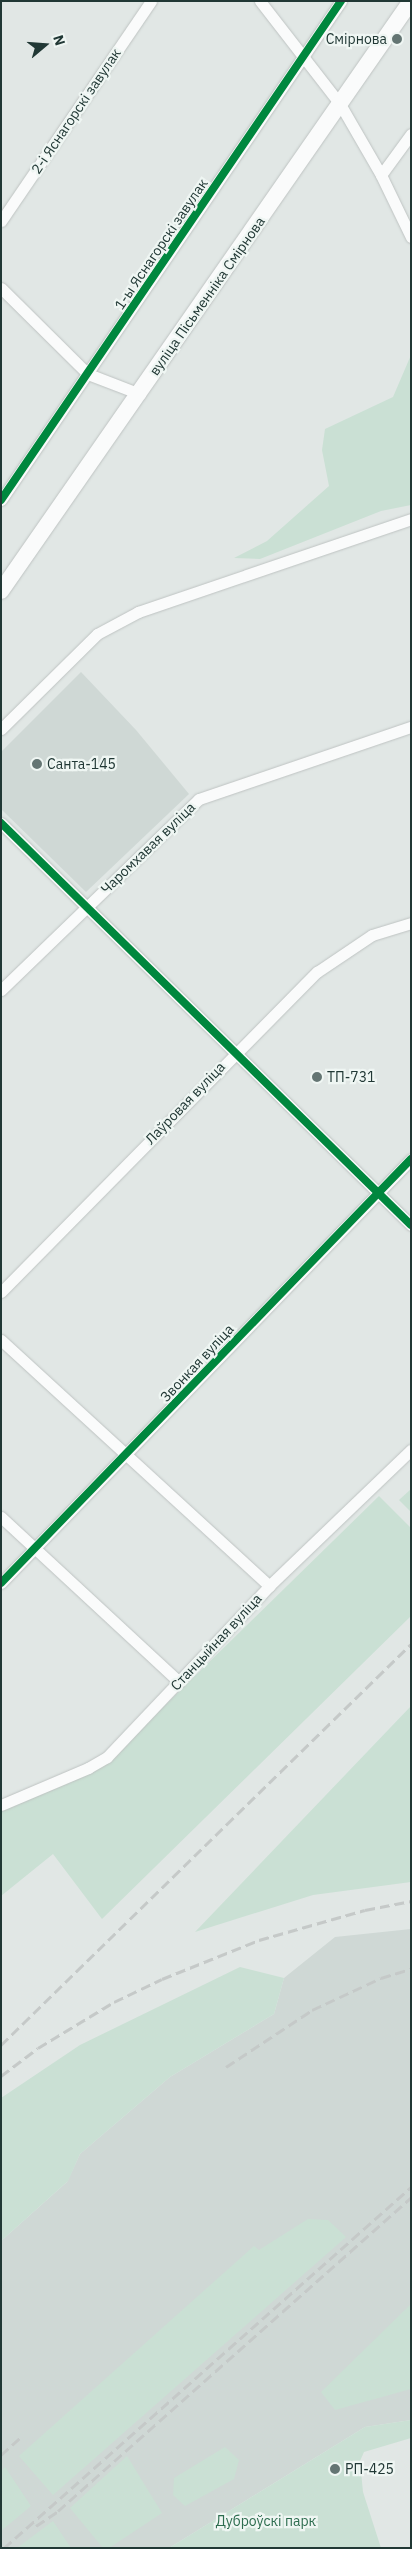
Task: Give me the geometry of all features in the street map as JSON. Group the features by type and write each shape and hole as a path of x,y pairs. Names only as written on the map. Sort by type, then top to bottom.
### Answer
{"main road":[{"name":"вуліца Пісьменніка Смірнова","path":"1,590 140,394 411,1"}],"street":[{"name":"2-і Яснагорскі завулак","path":"1,221 151,1"},
{"path":"260,1 340,104 407,221 411,237"},
{"name":"1-ы Яснагорскі завулак","path":"1,500 341,1"},
{"path":"381,175 411,134"},
{"path":"1,288 88,374 140,394"},
{"path":"1,729 97,634 138,612 411,519"},
{"name":"Чаромхавая вуліца","path":"1,990 199,799 411,727"},
{"path":"1,823 411,1225"},
{"name":"Лаўровая вуліца","path":"1,1292 234,1053 316,972 372,935 411,923"},
{"name":"Звонкая вуліца","path":"1,1583 34,1547 125,1457 376,1192 411,1159"},
{"path":"1,1340 125,1457 269,1586"},
{"name":"Станцыйная вуліца","path":"1,1805 88,1768 107,1756 269,1586 411,1450"},
{"path":"1,1517 179,1682"}],"shaded area":[{"path":"81,672 136,730 189,794 86,892 1,809 1,752"},
{"path":"411,1929 411,2420 365,2427 169,2548 1,2548 1,2241 67,2182 80,2154 170,2077 274,2014 284,1978 335,1937"}],"green space":[{"path":"411,355 411,505 381,511 260,559 234,558 267,541 329,486 322,450 325,429 393,397"},
{"path":"411,1489 411,1512 399,1500"},
{"path":"379,1496 411,1528 411,1616 102,1919 53,1854 1,1896 1,1807 103,1766"},
{"path":"411,1706 411,1882 313,1895 195,1932"},
{"path":"240,1967 284,1978 274,2014 170,2077 80,2154 68,2181 1,2241 1,2098 80,2045"},
{"path":"308,2219 328,2220 346,2237 53,2495 19,2456 254,2246 259,2250"},
{"path":"411,2304 411,2389 335,2410 321,2392"},
{"name":"Дуброўскі парк","path":"411,2420 411,2438 364,2452 360,2461 363,2492 381,2548 169,2548 365,2427"},
{"path":"225,2447 239,2460 234,2479 185,2506 173,2495 174,2478"},
{"path":"127,2456 162,2513 109,2548 103,2548 70,2508"},
{"path":"5,2467 31,2506 1,2531 1,2471"},
{"path":"53,2521 71,2548 17,2548"}],"railway":[{"path":"1,2045 411,1644"},
{"path":"1,2076 38,2048 114,2002 162,1979 259,1940 365,1910 411,1901"},
{"path":"226,2067 312,2010 381,1978 411,1969"},
{"path":"4,2548 411,2187"},
{"path":"36,2526 58,2511 411,2198"},
{"path":"1,2455 21,2437"}],"cycle path":[{"path":"1,500 341,1"},
{"path":"1,823 411,1225"},
{"path":"1,1583 411,1159"}],"place":[{"name":"Смірнова","path":"397,39"},
{"name":"Санта-145","path":"37,764"},
{"name":"ТП-731","path":"317,1077"},
{"name":"РП-425","path":"335,2469"}]}
